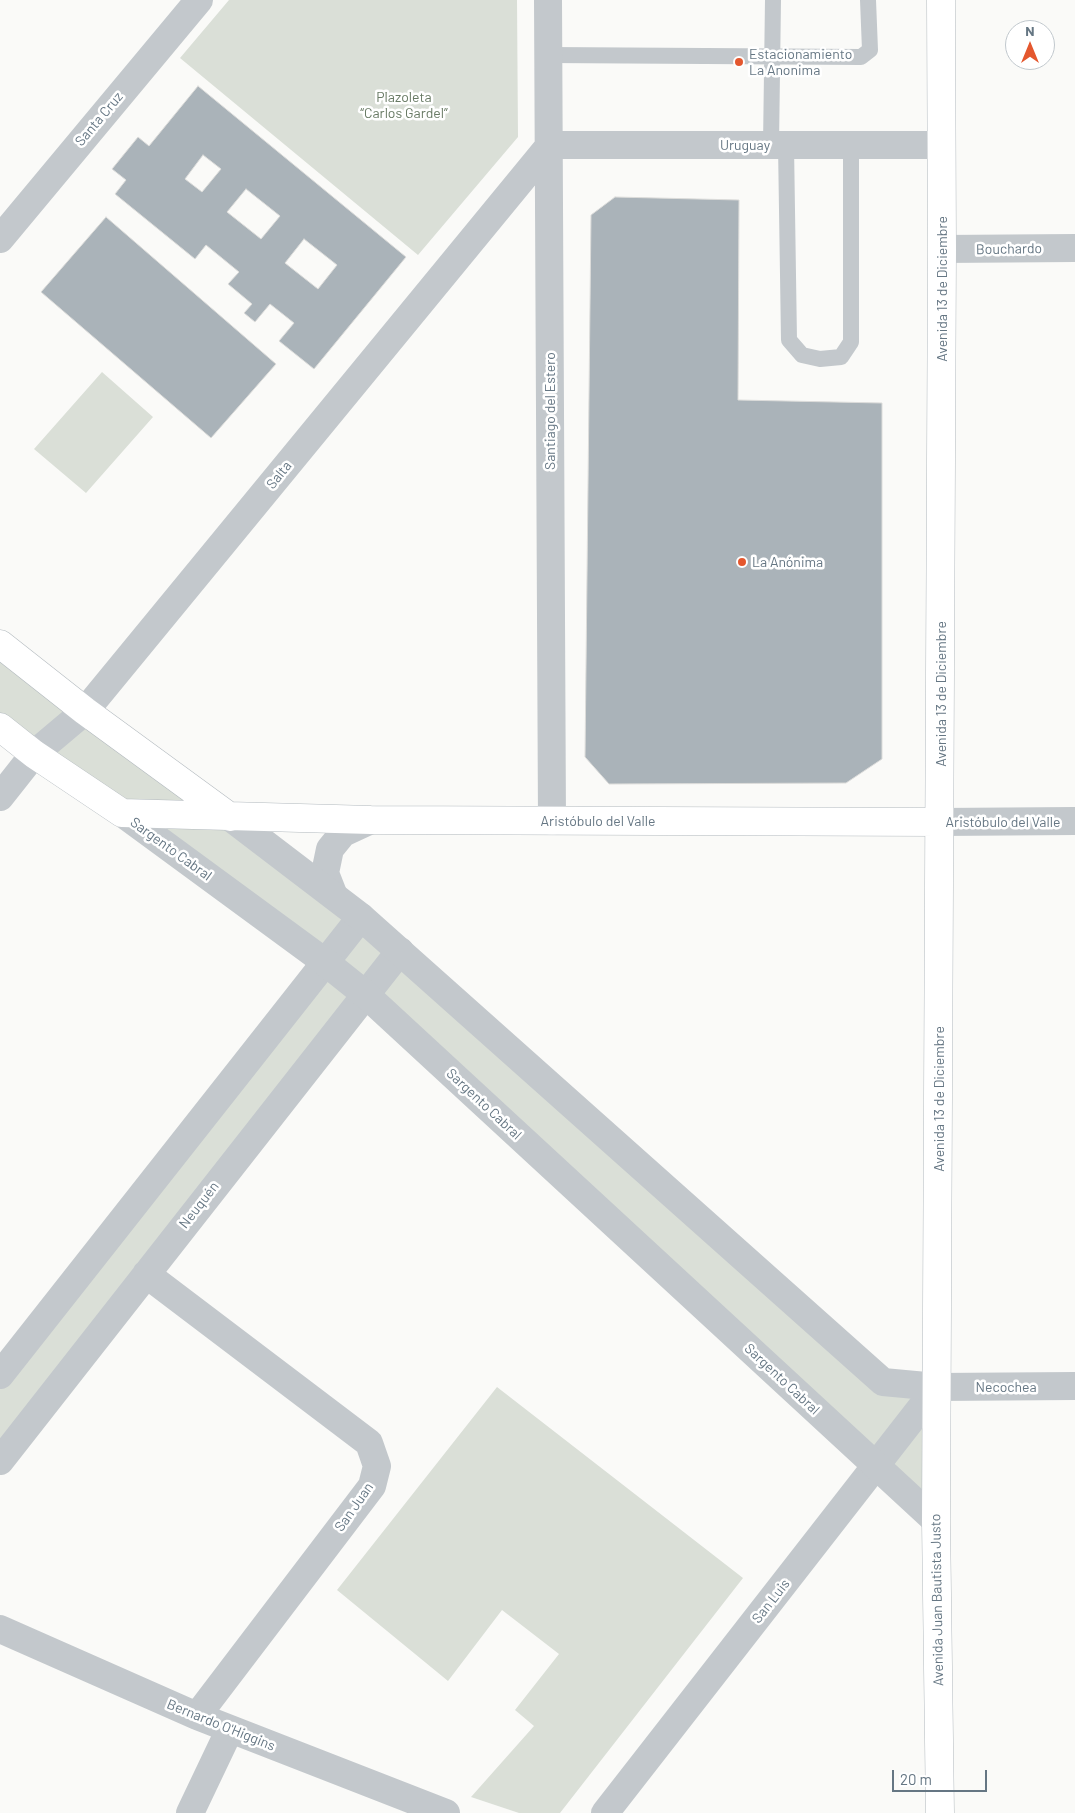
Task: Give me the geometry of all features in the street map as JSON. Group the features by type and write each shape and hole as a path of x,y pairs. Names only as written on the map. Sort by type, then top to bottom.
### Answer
{"main road":[{"name":"Avenida 13 de Diciembre","path":"937,1388 942,249 941,0"},
{"path":"0,644 85,710 230,817"},
{"name":"Sargento Cabral","path":"0,727 34,754 122,813"},
{"name":"Aristóbulo del Valle","path":"122,813 371,820 940,822"},
{"name":"Avenida Juan Bautista Justo","path":"937,1388 936,1521 940,1813"}],"street":[{"name":"Santa Cruz","path":"0,239 199,0"},
{"name":"Santiago del Estero","path":"548,0 552,821"},
{"name":"Uruguay","path":"550,145 941,145"},
{"name":"Salta","path":"0,797 34,754 85,710 550,145"},
{"name":"Bouchardo","path":"942,249 1075,248"},
{"name":"Sargento Cabral","path":"122,813 325,962 365,994 936,1521"},
{"name":"Necochea","path":"230,817 361,917 883,1382 937,1388 1075,1386"},
{"path":"334,896 325,873 330,849 343,833 371,820"},
{"name":"Aristóbulo del Valle","path":"940,822 1075,821"},
{"path":"0,1375 361,917"},
{"name":"Neuquén","path":"0,1461 400,951"},
{"name":"San Juan","path":"146,1274 369,1443 377,1466 372,1486 197,1716"},
{"name":"San Luis","path":"605,1813 937,1388"},
{"name":"Bernardo O'Higgins","path":"0,1629 197,1716 446,1813"},
{"path":"190,1813 230,1729"}],"lane":[{"path":"773,0 772,56 789,340 802,355 820,359 841,357 851,342 851,145"},
{"path":"549,55 861,57 870,50 868,0"}],"green space":[{"name":"Plazoleta “Carlos Gardel”","path":"229,0 517,0 518,137 418,255 180,58"},
{"path":"102,372 153,417 86,493 34,449"},
{"path":"0,644 230,817 883,1382 937,1387 936,1521 365,994 0,1461 0,1375 325,962 0,727"},
{"path":"497,1387 743,1578 560,1813 519,1813 471,1797 534,1726 515,1710 559,1654 502,1610 448,1681 337,1590"}],"building":[{"path":"198,86 406,257 314,369 279,341 294,323 270,304 255,322 244,313 252,304 228,284 239,272 206,245 195,259 115,194 126,180 112,169 138,137 149,146","holes":["203,155 221,169 202,192 185,179","246,189 280,216 261,239 227,212","304,239 337,265 318,289 285,263"]},
{"path":"615,197 739,200 738,400 882,403 882,759 846,783 609,784 585,757 591,215"},
{"path":"106,217 276,364 211,438 41,292"}],"place":[{"name":"Estacionamiento La Anonima","path":"739,62"},
{"name":"La Anónima","path":"742,562"}]}
